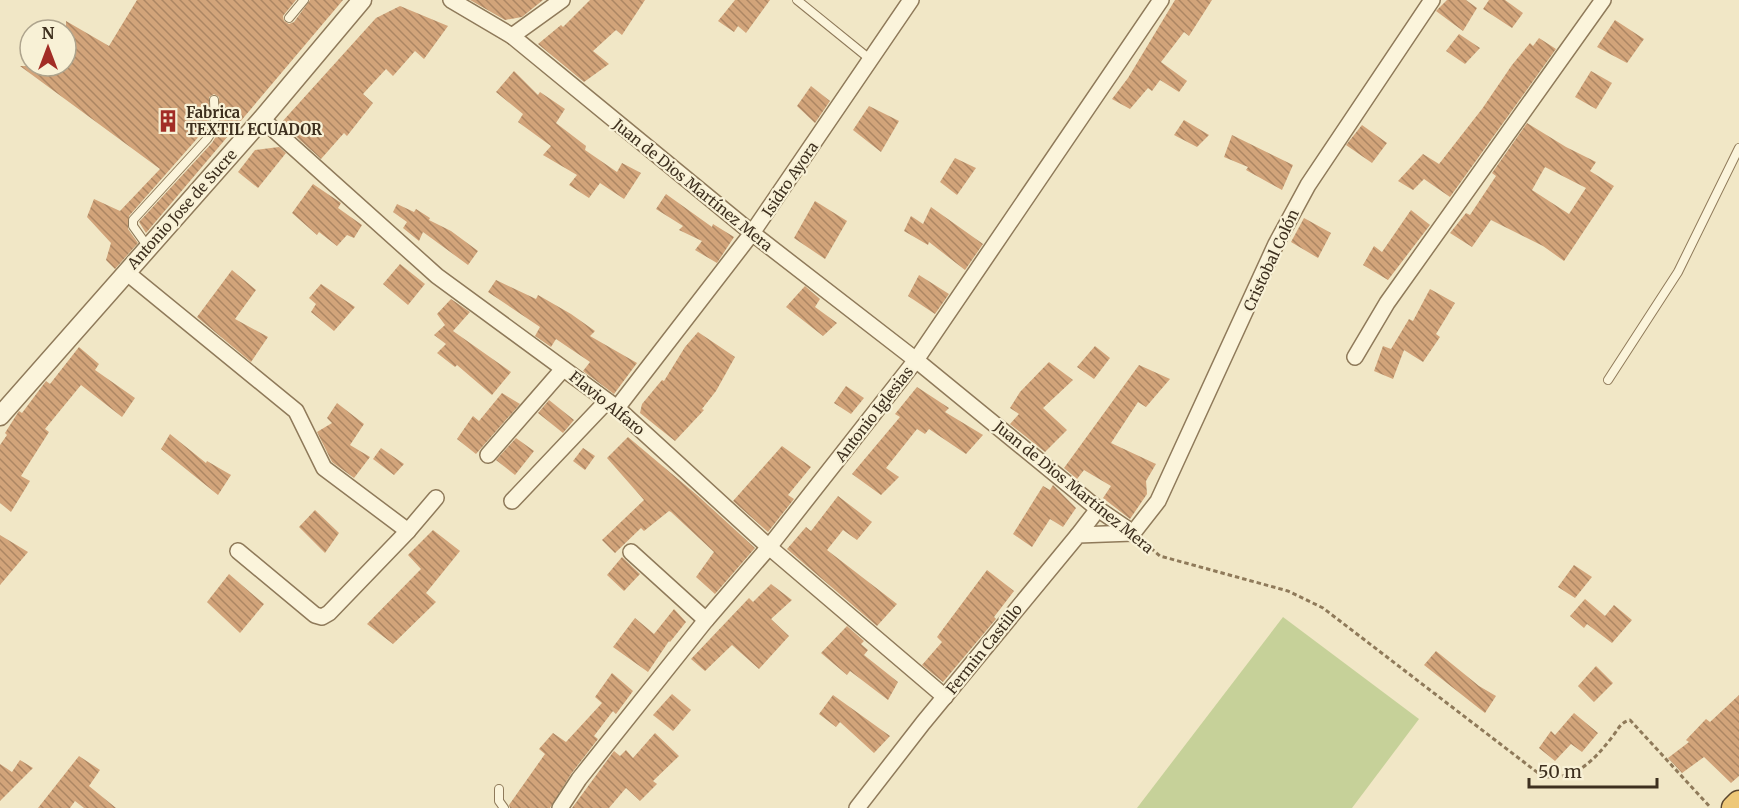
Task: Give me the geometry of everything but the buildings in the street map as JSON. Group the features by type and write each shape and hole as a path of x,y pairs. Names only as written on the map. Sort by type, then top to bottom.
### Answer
{"highway":[{"path":"1734,808 1739,803"}],"street":[{"name":"Antonio Jose de Sucre","path":"0,416 262,119 362,0"},
{"name":"Juan de Dios Martínez Mera","path":"452,0 512,36 752,233 915,360 1098,509 1133,533"},
{"path":"512,36 562,0"},
{"name":"Isidro Ayora","path":"512,501 612,405 752,233 911,0"},
{"name":"Antonio Iglesias","path":"560,808 579,779 706,620 769,547 915,360 1161,0"},
{"name":"Cristobal Colón","path":"1133,533 1158,501 1276,244 1308,185 1432,0"},
{"path":"1355,357 1387,303 1603,0"},
{"name":"Flavio Alfaro","path":"262,119 437,276 612,405 769,547 945,697"},
{"path":"126,272 296,411 324,468 408,531"},
{"path":"489,455 563,369"},
{"path":"238,551 315,615 322,616 329,613 408,531 436,498"},
{"name":"Fermin Castillo","path":"857,808 1098,509"},
{"path":"1078,535 1133,533"},
{"path":"631,552 706,620"}],"lane":[{"path":"289,18 304,0"},
{"path":"797,0 871,60"},
{"path":"148,247 133,226 133,220 207,139 215,127 214,100"},
{"path":"1608,380 1678,272 1739,148"},
{"path":"499,789 499,801 504,808"}],"path":[{"name":"Juan de Dios Martínez Mera","path":"1133,533 1160,556 1288,591 1323,608 1542,776 1559,779 1575,774 1603,747 1624,721 1630,720 1711,808"}],"green space":[{"path":"1283,617 1419,719 1352,808 1137,808"}],"place":[{"name":"Fabrica TEXTIL ECUADOR","path":"168,121"}]}
